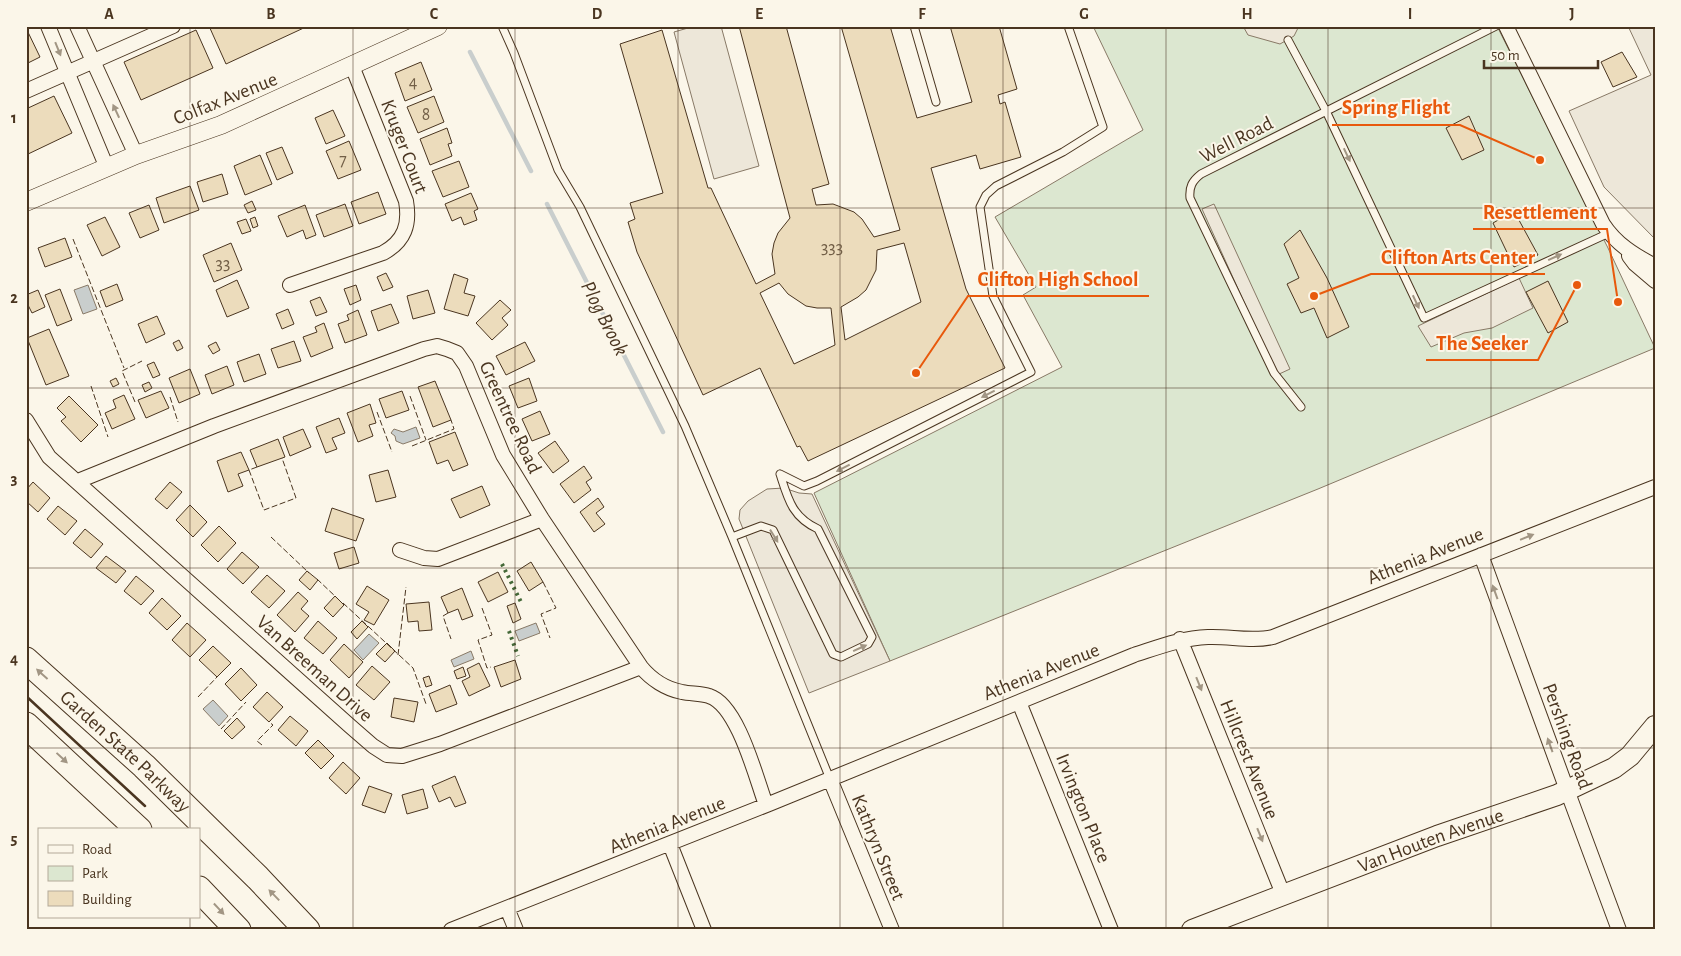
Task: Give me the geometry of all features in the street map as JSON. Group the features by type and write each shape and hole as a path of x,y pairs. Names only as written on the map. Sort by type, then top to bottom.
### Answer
{"highway":[{"name":"Garden State Parkway","path":"26,660 144,766 258,878 307,930"},
{"path":"26,725 137,828"},
{"path":"200,890 238,930"}],"main road":[{"name":"Van Houten Avenue","path":"1192,930 1436,836 1566,790 1614,768 1630,756 1655,726"}],"street":[{"path":"48,26 107,168"},
{"path":"76,26 136,155"},
{"path":"26,91 173,26"},
{"name":"Colfax Avenue","path":"26,202 136,155 222,125 438,26"},
{"path":"1506,26 1597,213 1612,237 1635,264 1655,281"},
{"name":"Kruger Court","path":"290,285 384,253 399,242 407,224 406,201 352,66"},
{"path":"1612,237 1628,251 1655,266"},
{"name":"Greentree Road","path":"78,481 214,426 424,349 437,346 448,348 457,353 466,366 503,455 542,519 640,667 649,676 671,688 681,692 709,696 719,701 731,715 738,729 766,806"},
{"name":"Van Breeman Drive","path":"26,420 49,457 350,726 373,746 387,755 402,756 440,744 640,667"},
{"name":"Athenia Avenue","path":"451,930 766,806 1134,655 1180,639 1209,637 1261,640 1273,637 1655,486"},
{"path":"400,550 424,558 438,559 542,519"},
{"name":"Pershing Road","path":"1481,554 1566,790 1619,930"},
{"name":"Hillcrest Avenue","path":"1180,639 1283,894"},
{"name":"Irvington Place","path":"1019,702 1111,930"},
{"name":"Kathryn Street","path":"830,779 892,930"},
{"path":"670,844 704,930"},
{"path":"507,908 516,930"}],"lane":[{"path":"502,26 558,170 580,207 677,409 732,537 830,779"},
{"path":"914,26 936,102"},
{"path":"732,537 761,526 773,530 833,654 840,657 868,644 872,637 818,529 811,526 795,512 789,501 780,474 804,486 817,482 1032,372 993,296 980,207 986,196 996,186 1062,152 1103,127 1068,26"},
{"name":"Well Road","path":"1301,407 1274,373 1190,198 1189,190 1193,180 1201,174 1496,26"},
{"path":"1288,40 1326,111 1424,318 1612,237"}],"green space":[{"path":"1093,26 1497,26 1608,248 1655,348 1318,489 890,661 814,493 1062,367 1023,295 1036,287 995,217 1143,130"}],"shaded area":[{"path":"695,26 721,26 759,166 714,179 674,32"},
{"path":"1243,26 1299,26 1294,36 1280,44 1248,35"},
{"path":"1628,26 1655,26 1655,239 1604,187 1569,111 1651,75"},
{"path":"1214,204 1290,369 1277,375 1202,209"},
{"path":"1519,278 1533,308 1492,328 1464,333 1431,347 1418,326"},
{"path":"88,285 97,309 83,314 74,290"},
{"path":"416,427 420,438 403,444 396,441 395,436 391,433 394,429 403,432"},
{"path":"784,488 799,493 812,494 890,661 809,693 739,519 740,510 748,501 767,489"},
{"path":"536,623 540,633 519,641 515,631"},
{"path":"369,634 379,643 363,660 354,650"},
{"path":"471,651 474,659 454,667 451,660"},
{"path":"213,700 228,716 219,726 203,709"}],"building":[{"path":"209,26 308,26 226,64"},
{"path":"739,26 786,26 829,184 812,189 816,205 833,204 854,212 862,219 874,237 900,230 841,26 890,26 917,118 972,102 950,26 999,26 1017,89 998,95 1000,104 1005,102 1021,157 980,169 976,155 931,168 966,289 1005,368 808,461 800,446 797,447 760,368 703,395 637,252 628,222 635,219 630,203 663,193 620,44 662,30 708,188 711,188 756,284 775,274 772,254 774,243 778,233 790,218","holes":["904,243 921,302 845,340 841,307 866,290 876,270 877,250","779,283 788,294 806,306 831,308 835,345 794,364 760,293"]},
{"path":"26,28 40,57 26,64"},
{"path":"196,30 213,68 141,100 124,62"},
{"path":"1622,52 1637,77 1613,87 1601,62"},
{"path":"421,62 432,90 405,101 395,73"},
{"path":"54,96 72,133 26,155 26,109"},
{"path":"434,96 444,122 418,133 407,107"},
{"path":"333,110 345,136 326,144 315,118"},
{"path":"1469,116 1484,150 1462,160 1446,128"},
{"path":"447,128 452,143 448,144 452,156 430,165 420,139"},
{"path":"349,141 361,170 338,179 326,151"},
{"path":"282,147 293,173 277,180 266,153"},
{"path":"260,155 272,184 245,195 234,166"},
{"path":"459,161 469,187 443,197 432,171"},
{"path":"222,174 228,194 203,202 197,182"},
{"path":"190,186 199,210 164,223 156,198"},
{"path":"378,192 386,214 359,224 351,202"},
{"path":"471,193 478,209 474,211 477,220 464,225 461,217 452,221 445,204"},
{"path":"252,201 256,210 248,213 244,205"},
{"path":"345,204 353,226 324,237 316,215"},
{"path":"149,205 159,230 140,238 129,213"},
{"path":"305,205 316,235 306,239 303,230 287,237 278,216"},
{"path":"1514,211 1538,255 1514,267 1493,223"},
{"path":"105,217 120,247 102,256 87,225"},
{"path":"255,217 258,226 253,228 250,219"},
{"path":"246,219 251,231 242,234 237,222"},
{"path":"1300,230 1327,278 1349,327 1327,338 1314,308 1301,313 1287,284 1299,278 1284,244"},
{"path":"65,238 72,257 45,267 38,248"},
{"path":"231,243 242,270 214,282 203,255"},
{"path":"386,273 393,287 383,291 377,277"},
{"path":"454,274 468,279 464,293 475,296 468,316 444,309"},
{"path":"237,280 249,308 227,317 216,290"},
{"path":"1548,281 1568,322 1548,333 1526,292"},
{"path":"117,284 123,300 106,307 100,291"},
{"path":"356,285 361,300 350,305 344,289"},
{"path":"60,289 72,320 57,326 45,295"},
{"path":"38,290 45,307 32,313 26,301 26,295"},
{"path":"428,290 435,313 413,319 407,296"},
{"path":"320,297 327,312 316,316 310,301"},
{"path":"500,300 511,310 502,318 508,325 492,340 476,323"},
{"path":"391,304 399,323 378,331 371,311"},
{"path":"288,309 294,324 282,329 276,314"},
{"path":"358,310 367,335 345,343 338,324 349,320 347,315"},
{"path":"157,316 165,334 146,343 138,324"},
{"path":"324,323 333,348 311,357 303,337 317,332 315,327"},
{"path":"49,329 69,376 46,385 27,338"},
{"path":"179,340 183,348 177,351 173,343"},
{"path":"294,341 301,361 278,368 271,349"},
{"path":"216,342 220,350 213,354 208,346"},
{"path":"525,342 535,361 506,375 496,356"},
{"path":"259,354 266,374 244,382 237,362"},
{"path":"154,362 160,375 153,378 147,365"},
{"path":"227,366 234,385 212,394 205,375"},
{"path":"190,369 200,394 179,403 169,378"},
{"path":"116,378 119,384 113,387 110,381"},
{"path":"529,378 537,401 518,408 509,386"},
{"path":"435,381 451,420 433,427 418,387"},
{"path":"149,382 152,388 145,392 142,385"},
{"path":"161,391 169,408 146,418 138,400"},
{"path":"402,391 409,410 386,418 379,399"},
{"path":"124,395 135,419 112,429 105,413 116,408 113,400"},
{"path":"69,396 98,425 81,442 61,421 66,417 57,408"},
{"path":"370,404 376,423 369,425 373,436 358,442 347,413"},
{"path":"540,411 550,434 532,441 522,419"},
{"path":"339,418 345,433 332,438 337,449 326,453 316,427"},
{"path":"303,429 311,447 290,456 283,437"},
{"path":"455,432 468,465 453,471 448,460 437,464 429,442"},
{"path":"278,439 285,457 257,467 250,450"},
{"path":"555,441 569,461 553,473 538,453"},
{"path":"241,452 249,470 238,474 243,486 228,492 217,461"},
{"path":"584,466 592,478 586,482 591,490 574,503 560,484"},
{"path":"388,470 396,497 376,502 369,475"},
{"path":"33,482 50,498 38,512 26,501 26,490"},
{"path":"170,482 182,492 167,509 155,499"},
{"path":"482,486 490,505 460,518 451,499"},
{"path":"598,498 604,507 596,513 605,524 594,532 580,512"},
{"path":"190,505 207,522 193,537 176,520"},
{"path":"58,506 77,521 65,535 47,519"},
{"path":"332,508 364,519 356,541 325,531"},
{"path":"219,526 236,543 218,562 201,545"},
{"path":"85,529 103,544 91,558 73,543"},
{"path":"354,547 359,563 339,569 334,553"},
{"path":"242,552 259,567 243,584 227,569"},
{"path":"106,556 126,571 116,583 96,568"},
{"path":"531,562 543,582 529,591 517,571"},
{"path":"307,571 318,580 310,590 299,580"},
{"path":"498,572 508,592 488,602 478,582"},
{"path":"267,575 285,591 269,608 251,592"},
{"path":"136,576 154,591 141,605 124,591"},
{"path":"367,586 389,600 374,625 364,620 369,612 356,604"},
{"path":"462,588 473,616 462,620 458,609 448,613 441,597"},
{"path":"298,592 308,601 301,609 309,616 295,632 277,615"},
{"path":"335,596 344,605 333,617 324,608"},
{"path":"162,598 181,616 167,630 149,613"},
{"path":"429,602 432,630 419,631 418,621 408,622 406,604"},
{"path":"515,603 521,619 513,623 507,606"},
{"path":"318,621 337,638 323,654 304,638"},
{"path":"362,621 368,627 357,639 351,632"},
{"path":"187,623 206,640 190,657 172,640"},
{"path":"387,643 395,651 385,662 376,654"},
{"path":"344,644 363,662 349,678 330,660"},
{"path":"213,646 231,663 217,677 199,660"},
{"path":"515,660 521,679 501,687 494,667"},
{"path":"479,663 490,686 469,696 462,681 470,677 467,669"},
{"path":"372,666 390,682 374,700 356,685"},
{"path":"463,667 466,676 457,679 454,671"},
{"path":"241,668 257,685 241,701 225,684"},
{"path":"429,676 432,685 426,687 423,678"},
{"path":"450,685 457,704 436,712 429,694"},
{"path":"267,692 283,707 269,722 253,707"},
{"path":"394,698 418,702 414,722 391,717"},
{"path":"290,716 308,731 296,746 278,730"},
{"path":"237,718 245,727 232,739 224,731"},
{"path":"318,740 334,756 321,769 305,753"},
{"path":"343,762 360,778 346,794 329,778"},
{"path":"455,776 466,803 455,807 450,797 439,802 432,786"},
{"path":"369,786 392,794 385,813 362,805"},
{"path":"423,789 428,808 407,814 402,795"}],"waterway":[{"name":"Plog Brook","path":"470,52 531,171"},
{"name":"Plog Brook","path":"547,204 663,432"}],"hedge":[{"path":"502,564 522,604"},
{"path":"509,631 518,656"}],"fence":[{"path":"73,239 124,368"},
{"path":"135,402 122,371 142,361"},
{"path":"91,386 108,437"},
{"path":"410,396 426,440"},
{"path":"170,397 178,422"},
{"path":"377,412 392,452"},
{"path":"412,446 454,429 451,420"},
{"path":"257,467 249,470 264,510 296,498 282,458"},
{"path":"271,537 309,573"},
{"path":"317,579 337,598"},
{"path":"543,582 556,608 541,614 550,638"},
{"path":"398,655 406,587"},
{"path":"343,603 413,668 426,704"},
{"path":"482,608 492,635 478,640 487,668 491,667"},
{"path":"448,613 443,616 451,639"},
{"path":"198,697 217,677"},
{"path":"221,729 246,702"},
{"path":"262,745 257,741 273,725 269,722"}],"wall":[{"path":"26,696 145,806"}],"place":[{"name":"Spring Flight","path":"1540,160"},
{"name":"The Seeker","path":"1577,285"},
{"name":"Clifton Arts Center","path":"1314,296"},
{"name":"Resettlement","path":"1618,302"},
{"name":"Clifton High School","path":"916,373"}]}
